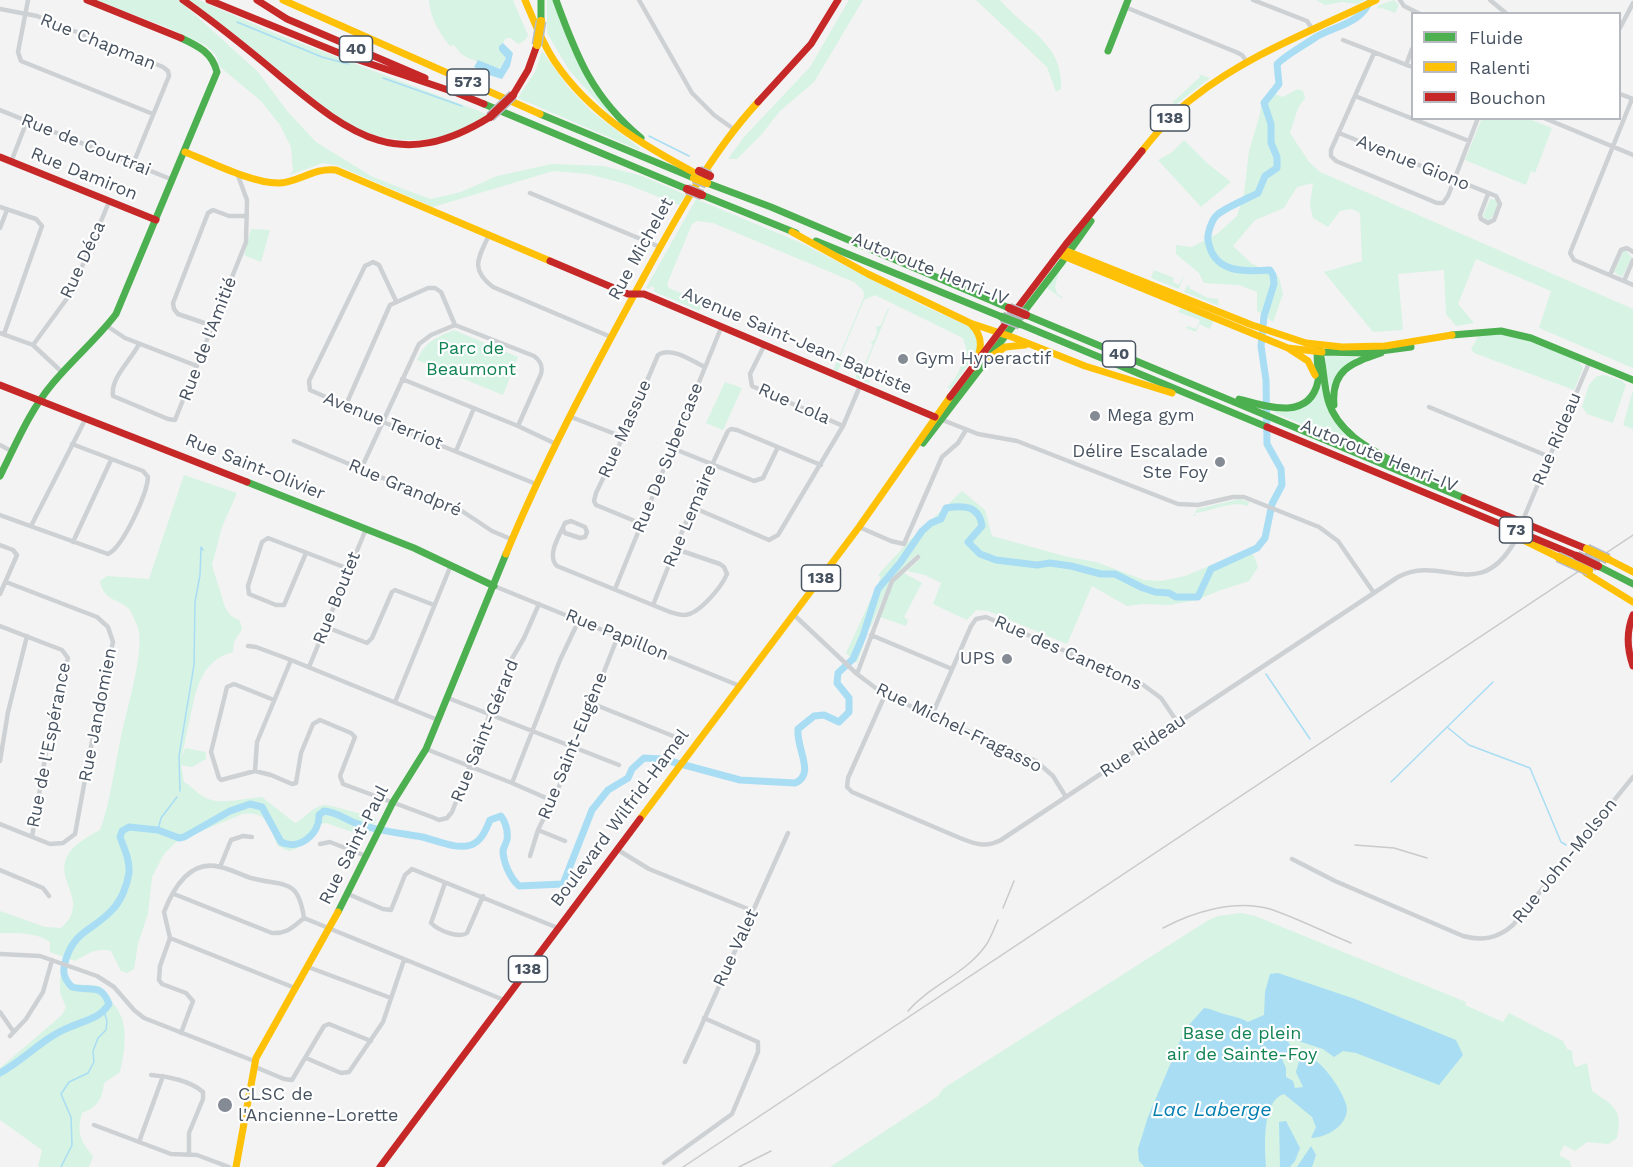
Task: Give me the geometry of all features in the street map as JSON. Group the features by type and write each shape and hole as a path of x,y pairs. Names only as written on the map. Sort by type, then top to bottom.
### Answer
{"main road":[{"path":"0,477 40,401 116,314 217,72 212,56 192,43 87,0"},
{"path":"183,0 337,121 367,137 394,144 430,144 464,133 490,117 513,95 528,70 537,45 542,21 541,0"},
{"name":"Autoroute Henri-IV","path":"209,0 344,55 457,93 1577,556 1633,584"},
{"name":"40","path":"257,0 287,20 457,93"},
{"name":"573","path":"283,0 534,112 697,174"},
{"path":"525,0 543,42 564,75 582,97 624,133 647,148 697,174"},
{"path":"556,0 581,67 604,103 647,143 697,174"},
{"name":"Rue Michelet","path":"513,540 556,444 611,337 689,198 735,130 811,44 835,1"},
{"name":"Boulevard Wilfrid-Hamel","path":"380,1167 859,527 974,367 1003,334 1109,192 1174,114 1206,87 1247,62 1371,3"},
{"path":"1108,51 1126,4"},
{"name":"Avenue Saint-Jean-Baptiste","path":"185,152 277,183 290,181 317,170 336,170 628,294 644,294 938,418"},
{"name":"Rue Damiron","path":"0,158 156,220"},
{"name":"Autoroute Henri-IV","path":"697,174 1009,308 1212,392 1259,409 1273,419 1424,480 1587,549 1633,571"},
{"name":"Boulevard Wilfrid-Hamel","path":"1064,253 1076,242 1109,192"},
{"path":"792,232 868,274 970,323 1085,366 1204,402"},
{"path":"1076,242 1076,249 1090,260"},
{"path":"1064,253 1090,260 1252,330"},
{"path":"1064,253 1272,337 1347,355 1381,353"},
{"path":"970,323 981,335 982,346 974,367"},
{"path":"1288,348 1319,350 1385,346 1486,330 1531,338 1633,380"},
{"name":"Boulevard Wilfrid-Hamel","path":"938,418 989,358 1003,334"},
{"path":"1348,431 1335,409 1333,390 1334,384 1348,366 1381,353 1449,336"},
{"path":"1272,337 1301,355 1312,366 1316,387"},
{"path":"989,358 1003,346 1016,344 1031,346"},
{"path":"1259,409 1293,408 1310,398 1318,382 1319,350"},
{"path":"1319,350 1329,404 1334,416 1361,442 1424,480"},
{"name":"Rue Saint-Olivier","path":"0,385 366,529 494,586"},
{"name":"40","path":"1454,505 1633,595"},
{"name":"Rue Saint-Paul","path":"236,1167 254,1063 330,929 393,802 426,749 513,540"},
{"path":"1587,572 1633,602"},
{"path":"1633,615 1627,639 1629,658 1633,666"}],"street":[{"path":"28,0 18,52 21,61 153,114"},
{"path":"639,0 692,93 714,115 735,130"},
{"path":"1253,0 1307,21 1313,30"},
{"path":"1400,0 1404,6 1416,12"},
{"path":"1490,0 1505,12"},
{"path":"1621,26 1633,3"},
{"path":"1126,4 1236,52 1242,55 1247,62"},
{"name":"Rue Chapman","path":"0,9 43,18 165,69 169,76 133,164"},
{"path":"1343,40 1411,66"},
{"path":"1374,52 1330,153 1332,158 1437,203 1443,203 1477,120"},
{"path":"1406,65 1411,54"},
{"path":"1355,96 1411,118"},
{"path":"1632,99 1570,248 1570,257 1633,285"},
{"name":"Rue de Courtrai","path":"0,110 173,180"},
{"path":"1416,120 1469,141"},
{"path":"1549,120 1633,155"},
{"path":"10,162 27,121"},
{"name":"Avenue Giono","path":"1339,133 1498,198 1500,204 1494,220 1488,223 1481,219 1480,215 1488,194"},
{"name":"Rue de l'Amitié","path":"139,344 118,377 113,396 172,421 177,417 246,242 247,200 236,171"},
{"path":"530,193 660,248"},
{"name":"Rue Déca","path":"33,345 71,293 110,202"},
{"path":"0,207 36,219 41,223 42,230 2,334 33,345 63,373"},
{"path":"0,228 8,210"},
{"path":"213,326 178,314 173,303 208,213 213,210 229,216 247,216"},
{"path":"489,235 478,263 478,270 487,282 611,337"},
{"path":"1610,275 1621,249 1627,248 1633,252"},
{"path":"1624,281 1633,260"},
{"name":"Avenue Terriot","path":"396,301 378,265 370,263 364,266 308,384 313,393 537,484"},
{"path":"345,407 390,305 428,288 435,288 441,292 455,325"},
{"path":"361,469 419,344 431,335 455,325 540,360 543,367 541,374 518,426"},
{"path":"107,326 117,334 139,344 197,366"},
{"name":"Rue De Subercase","path":"615,589 721,328"},
{"name":"Rue Lola","path":"765,346 750,374 752,386 843,426"},
{"name":"Rue Massue","path":"642,524 596,505 594,501 596,493 658,355 663,352 672,352 705,367"},
{"name":"Rue Rideau","path":"1525,515 1589,363"},
{"path":"402,379 518,426 556,444"},
{"path":"692,507 769,540 774,539 843,426 860,386"},
{"path":"1429,407 1550,457"},
{"path":"456,451 474,408"},
{"path":"570,417 623,437"},
{"path":"31,526 86,418"},
{"name":"Avenue Saint-Jean-Baptiste","path":"938,418 966,430 1017,441 1178,504 1198,505 1238,496 1280,510 1332,535 1345,549 1374,593"},
{"name":"Rue Lemaire","path":"653,605 692,507 726,435 731,429 738,430 778,447"},
{"path":"859,527 904,544 942,456 958,443 966,430"},
{"name":"Rue Grandpré","path":"294,441 462,512 483,526 513,540"},
{"path":"0,515 110,554 130,528 148,477 143,471 72,444"},
{"path":"0,445 13,452"},
{"path":"672,448 754,481 763,478 778,447 821,465"},
{"path":"73,542 111,460"},
{"path":"563,529 566,533 580,538 586,536 587,532 584,526 571,521 565,523 552,555 554,564 669,612 690,614 711,597 725,578 726,570 720,564 676,549"},
{"name":"Rue Boutet","path":"309,667 366,529"},
{"path":"306,553 284,605 276,605 249,594 248,586 264,540 271,538 349,569"},
{"name":"Rue Rideau","path":"885,695 848,778 847,787 852,792 976,845 987,846 1001,840 1398,578 1413,571 1428,570 1461,575 1483,572 1503,559 1515,541"},
{"path":"0,545 16,553 16,558 0,594"},
{"path":"857,674 892,581 898,573 918,557"},
{"path":"395,702 451,565"},
{"name":"Rue Jandomien","path":"0,824 56,845 75,834 113,642 108,627 97,617 6,582"},
{"name":"Rue Papillon","path":"494,586 740,686"},
{"path":"326,627 366,643 372,638 390,595 395,590 434,605"},
{"name":"Rue Saint-Gérard","path":"255,771 292,784 296,783 301,753 313,724 320,720 351,733 355,737 340,776 343,784 432,818 447,818 452,812 510,662 524,639 539,604"},
{"name":"Rue Michel-Fragasso","path":"793,614 857,674 885,695 1036,761 1053,776 1066,797"},
{"name":"Rue des Canetons","path":"932,716 973,622 986,617 1142,684 1161,698 1178,723"},
{"path":"512,783 531,731 579,620"},
{"name":"Rue de l'Espérance","path":"0,626 62,650 68,658 54,704 32,837"},
{"path":"871,635 952,669"},
{"path":"0,761 8,712 27,636"},
{"name":"Rue Saint-Eugène","path":"530,856 538,830 553,801 618,636"},
{"path":"248,646 309,667 438,720"},
{"path":"274,700 230,684 211,747 212,760 221,780 255,771 257,742 291,660"},
{"path":"448,698 619,765"},
{"path":"591,703 673,736"},
{"path":"426,749 553,801"},
{"name":"Rue John-Molson","path":"1292,859 1335,881 1462,936 1484,939 1504,933 1513,925 1633,777"},
{"path":"538,830 565,841"},
{"name":"Rue Valet","path":"685,1062 788,833"},
{"path":"220,867 231,840 243,836 252,837"},
{"path":"320,844 330,842 366,855"},
{"path":"618,850 649,869 753,912"},
{"path":"182,1033 193,1001 186,993 162,984 158,974 170,938 164,912 181,880 203,867 220,867 254,879 290,886 299,896 304,918"},
{"path":"0,870 43,888 49,896"},
{"path":"348,894 388,910 393,908 405,875 409,870 415,870 558,928"},
{"path":"445,883 431,922 435,927 458,936 468,933 483,897"},
{"path":"174,894 272,933 285,932 295,927 304,918"},
{"path":"304,918 504,1000"},
{"path":"170,938 295,988"},
{"path":"0,954 25,954 77,968 110,983 141,1016 254,1063 288,1080 294,1078 324,1026 329,1024 371,1041"},
{"path":"306,1058 347,1073 383,1022 404,960"},
{"path":"0,1012 11,1033 26,1018 43,992 55,961"},
{"path":"308,967 391,998"},
{"path":"664,1163 732,1114 758,1052 758,1042 704,1018"},
{"path":"151,1075 163,1076 197,1087 203,1092 203,1099 189,1133 189,1155"},
{"path":"139,1142 163,1076"},
{"path":"94,1125 171,1154 205,1157 229,1167"}],"green space":[{"path":"94,0 179,0 258,72 288,112 316,142 371,176 431,199 461,192 497,176 552,164 604,166 642,176 686,195 679,205 626,184 588,174 553,171 433,207 336,165 323,163 290,175 293,170 291,147 280,125 261,101 220,67 216,55 205,45 166,27"},
{"path":"188,0 199,0 274,33 489,115 462,130 431,139 399,140 368,133 330,112"},
{"path":"429,0 513,0 528,35 518,44 511,38 506,38 499,46 506,58 499,69 468,58 461,54 454,45 450,46 436,25"},
{"path":"547,0 554,0 570,47 612,118 569,70 547,33"},
{"path":"849,0 863,0 814,82 780,111 761,135 737,159 728,159 744,137 810,67"},
{"path":"976,0 1000,0 1041,38 1056,60 1061,89 1056,92 1047,67"},
{"path":"1316,0 1365,0 1357,4 1342,2 1325,5"},
{"path":"1394,0 1399,5 1395,13 1382,8 1378,9 1377,6"},
{"path":"542,51 568,87 592,112 640,148 639,150 518,98 535,72"},
{"path":"1199,74 1210,78 1175,105 1171,100 1173,102 1200,77"},
{"path":"1298,89 1303,91 1305,98 1298,108 1290,133 1309,162 1320,172 1633,309 1633,368 1539,328 1551,291 1476,259 1458,304 1474,323 1456,326 1446,314 1444,270 1398,274 1403,330 1373,332 1324,272 1362,261 1360,213 1352,209 1340,211 1328,227 1313,218 1310,205 1313,183 1297,187 1284,208 1255,220 1233,246 1251,263 1279,277 1283,294 1273,322 1257,311 1257,292 1239,285 1204,283 1199,273 1176,254 1176,245 1192,247 1217,234 1237,216 1244,194 1249,151 1262,99 1272,93 1283,97"},
{"path":"1481,120 1532,120 1552,128 1535,173 1531,171 1526,185 1465,160"},
{"path":"1184,140 1207,163 1231,182 1201,207 1158,160 1171,153"},
{"path":"696,199 799,242 970,327 978,335 977,352 951,389 948,388 947,385 949,386 957,375 967,352 963,338 875,295 864,300 838,362 841,363 838,371 833,371 864,296 863,290 854,282 713,223 697,221 692,224 667,284 669,288 685,297 703,303 699,311 653,291 655,288 651,286 649,289 646,288"},
{"path":"1490,199 1497,200 1497,203 1494,214 1488,221 1483,216"},
{"path":"251,229 270,230 261,262 244,255"},
{"path":"1626,251 1632,257 1622,277 1614,272 1623,252"},
{"path":"1060,269 1055,286 1057,294 1063,297 1061,298 1047,288"},
{"path":"1154,270 1174,278 1173,282 1179,285 1185,272 1179,289 1151,278"},
{"path":"1190,285 1189,288 1208,298 1218,299 1219,306 1184,292"},
{"path":"888,308 861,377 870,381 869,383 856,378 856,374 862,371 873,344 870,342 874,340 877,333 876,327 881,325"},
{"path":"1181,308 1214,320 1210,329 1199,324 1196,332 1186,328 1187,326 1196,329 1200,320 1178,312"},
{"name":"Parc de Beaumont","path":"454,330 518,357 503,395 417,360 424,348 432,341"},
{"path":"1498,334 1527,340 1577,359 1583,368 1574,390 1474,353 1471,349 1479,335"},
{"path":"1327,356 1355,357 1331,387 1329,387 1325,358"},
{"path":"1605,375 1622,381 1626,385 1613,423 1587,414 1582,407 1589,385 1597,376"},
{"path":"1322,380 1331,417 1344,434 1364,449 1275,413 1275,411 1298,408"},
{"path":"725,382 742,388 723,430 706,423"},
{"path":"1633,390 1633,429 1623,425"},
{"path":"184,475 237,493 222,527 212,565 225,607 230,615 240,621 242,629 234,642 233,652 222,656 207,669 198,687 181,760 185,748 206,752 206,759 192,767 181,765 184,782 210,800 224,801 262,797 295,823 324,805 377,819 367,837 326,823 320,824 303,844 289,851 278,846 270,826 262,817 251,813 242,814 176,842 164,854 152,877 148,914 138,943 134,969 127,973 121,971 111,951 97,951 75,961 50,952 50,942 39,936 0,933 0,911 45,927 61,928 71,916 73,904 64,869 67,857 78,844 100,830 104,819 139,652 138,628 131,612 124,605 107,596 100,581 107,576 149,579"},
{"path":"962,491 985,510 992,536 1068,557 1096,562 1144,580 1161,581 1185,576 1248,550 1254,556 1258,567 1249,581 1196,600 1170,605 1127,606 1092,586 1067,644 988,611 976,610 967,620 933,604 941,583 925,575 907,571 920,559 916,555 890,582 871,626 863,636 864,644 857,663 846,653 881,577 878,575 908,542"},
{"path":"1240,499 1249,502 1248,506 1229,505 1195,513 1193,516 1197,509"},
{"path":"904,573 922,583 904,617 908,620 906,626 880,617 893,582"},
{"name":"Base de plein air de Sainte-Foy","path":"1241,913 1255,916 1466,1002 1465,1005 1503,1022 1509,1013 1563,1041 1567,1049 1572,1051 1576,1067 1587,1063 1592,1091 1611,1105 1618,1114 1617,1138 1608,1144 1587,1142 1575,1151 1564,1145 1559,1155 1570,1161 1571,1167 830,1167 937,1097 944,1088 1207,921 1218,916"},
{"path":"60,977 75,984 100,986 118,1010 124,1027 124,1050 120,1072 104,1083 98,1102 82,1113 80,1120 81,1136 93,1156 89,1167 38,1167 42,1150 0,1120 0,1068 62,1015 66,1007 60,993"}],"water":[{"path":"503,43 513,53 510,66 502,79 474,67 478,60 500,69 506,58 499,50 499,46"},
{"name":"Lac Laberge","path":"1278,973 1355,999 1456,1040 1463,1055 1439,1085 1356,1053 1343,1051 1334,1057 1323,1049 1292,1039 1288,1042 1293,1049 1291,1056 1281,1057 1286,1068 1286,1077 1293,1081 1295,1088 1303,1087 1296,1072 1301,1054 1322,1066 1334,1081 1346,1104 1345,1117 1337,1128 1324,1135 1311,1138 1316,1127 1312,1117 1284,1094 1277,1098 1268,1115 1265,1137 1266,1167 1145,1167 1139,1161 1138,1149 1148,1117 1189,1025 1204,1008 1248,1022 1264,1015 1265,992 1270,974"},
{"path":"1286,1121 1300,1148 1290,1167 1280,1167 1279,1122"},
{"path":"1311,1146 1316,1155 1312,1167 1297,1167"}],"waterway":[{"path":"0,1073 61,1031 96,1016 109,1004 99,990 72,987 65,977 64,967 74,942 105,917 123,893 129,868 120,837 122,831 129,827 158,830 179,838 230,811 250,804 262,807 281,842 288,844 307,839 316,828 319,815 324,811 374,828 465,846 478,841 490,820 501,816 507,834 503,850 504,860 516,883 519,886 563,884 592,810 608,790 628,778 632,769 644,758 662,759 740,780 795,783 801,779 805,767 798,729 814,716 824,715 839,722 849,712 849,698 837,683 838,673 853,659 878,589 900,563 922,531 931,523 941,519 946,508 964,507 978,514 982,526 968,542 980,554 996,560 1037,565 1050,563 1101,574 1115,574 1155,592 1169,593 1176,597 1198,597 1211,569 1257,548 1265,538 1272,504 1282,485 1281,469 1267,444 1266,380 1261,346 1264,316 1274,284 1273,275 1270,270 1240,270 1223,265 1211,251 1208,240 1209,231 1213,220 1220,212 1258,193 1265,176 1277,168 1277,157 1271,143 1271,124 1264,103 1279,84 1277,64 1316,37 1354,20 1366,9 1370,1"},
{"path":"237,22 322,57 348,64"},
{"path":"476,75 479,71"},
{"path":"383,78 462,106"},
{"path":"649,136 689,156"},
{"path":"180,791 179,756 194,665 195,602 200,575 201,547 203,550"},
{"path":"1266,674 1310,739"},
{"path":"1391,782 1493,682"},
{"path":"1447,727 1469,745 1530,768 1561,842 1566,845"},
{"path":"158,830 161,818 177,797"},
{"path":"61,1167 72,1145 71,1117 61,1094 69,1082 88,1073 94,1062 93,1051 98,1038 106,1030 107,1021 104,1011"}],"railway":[{"path":"683,1167 1633,535"},
{"path":"1355,845 1394,848 1427,858"},
{"path":"1003,908 1014,881"},
{"path":"1163,928 1201,912 1229,906 1257,906 1270,909 1351,943"},
{"path":"908,1011 978,955 988,942 998,920"},
{"path":"739,1167 771,1151"}],"traffic: fast":[{"path":"541,0 541,21"},
{"path":"556,0 588,76 610,108 641,138"},
{"path":"1108,51 1128,0"},
{"path":"0,476 37,404 116,314 217,72 208,55 199,47 181,38"},
{"path":"484,104 687,189"},
{"path":"540,114 694,178"},
{"path":"707,183 771,207 1009,308"},
{"path":"702,195 796,233"},
{"path":"923,443 1091,221"},
{"path":"816,241 1002,317"},
{"path":"1026,315 1464,498"},
{"path":"1002,317 1020,324"},
{"path":"1020,324 1267,427"},
{"path":"1452,335 1501,331 1531,338 1633,380"},
{"path":"1318,345 1328,400 1340,423 1358,441 1403,467"},
{"path":"1322,352 1365,353 1411,347"},
{"path":"1239,399 1286,408 1306,402 1313,394 1318,381 1318,348"},
{"path":"1334,405 1336,384 1345,370 1361,360 1381,353"},
{"path":"247,482 414,548 494,586"},
{"path":"338,912 393,802 426,749 506,554"},
{"path":"1598,566 1633,584"}],"traffic: slow":[{"path":"283,0 540,114"},
{"path":"525,0 550,55 584,97 618,127 637,140 697,174"},
{"path":"1142,151 1179,110 1214,83 1258,56 1376,0"},
{"path":"537,45 541,21"},
{"path":"506,554 567,422 662,244 706,169 758,102"},
{"path":"185,152 231,171 268,182 292,181 320,171 336,170 550,261"},
{"path":"694,178 707,183"},
{"path":"792,232 868,274 970,323 1085,366 1172,393"},
{"path":"1064,250 1252,325 1306,343 1342,347 1385,346 1452,335"},
{"path":"1061,255 1288,348 1322,352"},
{"path":"971,324 980,340 974,367"},
{"path":"989,358 1005,347 1025,345"},
{"path":"1288,348 1308,361 1315,375"},
{"path":"640,819 859,527 950,397"},
{"path":"1505,531 1558,557"},
{"path":"1587,549 1608,559"},
{"path":"1558,557 1589,571"},
{"path":"1608,559 1633,572"},
{"path":"1586,573 1633,602"},
{"path":"236,1167 256,1058 338,912"}],"traffic: jam":[{"path":"87,0 181,38"},
{"path":"183,0 331,116 378,140 403,145 429,143 458,134 490,117"},
{"path":"209,0 344,55 484,104"},
{"path":"257,0 287,19 425,78"},
{"path":"758,102 811,44 838,0"},
{"path":"513,95 528,70 537,45"},
{"path":"490,117 513,95"},
{"path":"950,397 1066,244 1142,151"},
{"path":"0,157 156,220"},
{"path":"699,171 710,176"},
{"path":"687,189 702,195"},
{"path":"550,261 628,294 644,294 935,417"},
{"path":"1009,308 1026,315"},
{"path":"0,385 247,482"},
{"path":"1267,427 1577,556"},
{"path":"1464,498 1587,549"},
{"path":"1577,556 1598,566"},
{"path":"1633,615 1628,640 1633,666"},
{"path":"380,1167 640,819"}],"place":[{"name":"Gym Hyperactif","path":"903,359"},
{"name":"Mega gym","path":"1095,416"},
{"name":"Délire Escalade Ste Foy","path":"1220,462"},
{"name":"UPS","path":"1007,659"},
{"name":"CLSC de l'Ancienne-Lorette","path":"225,1105"}]}
